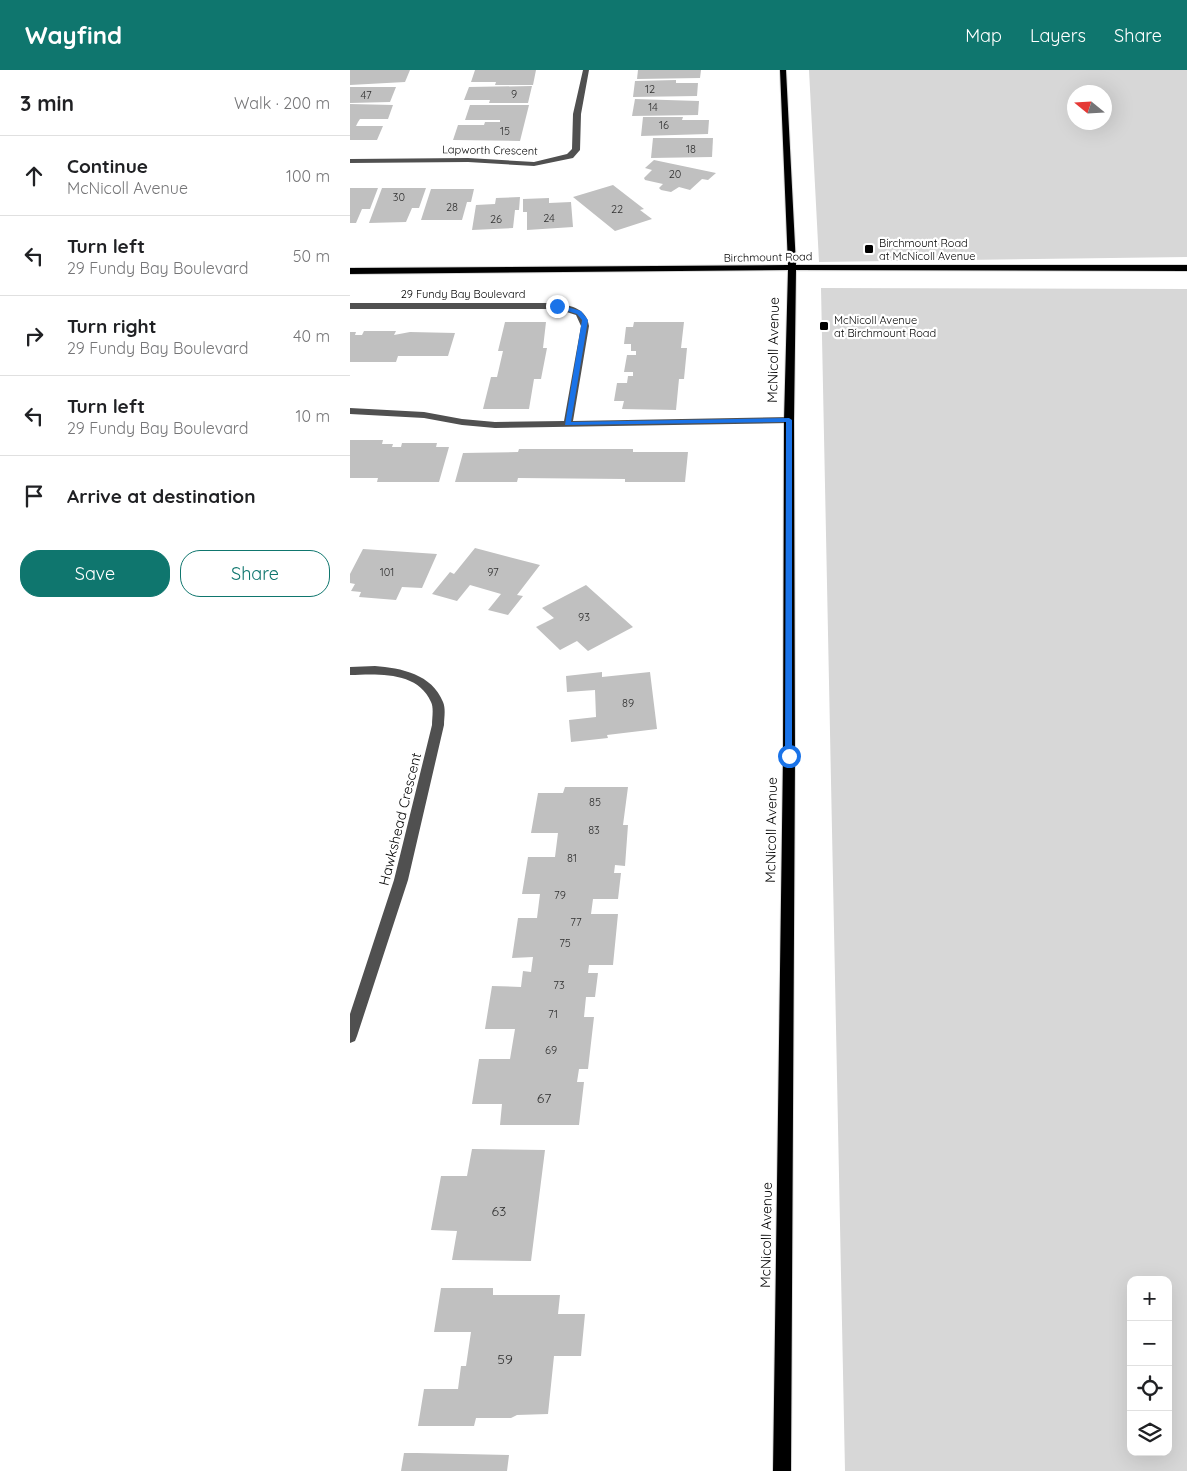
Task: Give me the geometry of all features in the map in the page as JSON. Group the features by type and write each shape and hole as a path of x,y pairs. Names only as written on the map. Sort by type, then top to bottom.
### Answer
{"main road":[{"name":"McNicoll Avenue","path":"782,1471 789,766 789,420 792,268 783,70"},
{"name":"Birchmount Road","path":"350,271 1187,268"}],"street":[{"name":"Lapworth Crescent","path":"350,161 468,160 534,164 570,156 576,150 577,114 586,70"},
{"name":"29 Fundy Bay Boulevard","path":"350,306 557,306 579,312 585,320 585,326 568,424"},
{"path":"350,411 424,415 462,422 495,425 789,420"},
{"name":"Hawkshead Crescent","path":"350,671 398,672 422,682 437,702 438,725 401,880 350,1036"}],"shaded area":[{"path":"809,70 1187,70 1187,257 819,262"},
{"path":"821,288 1187,289 1187,1471 845,1471"}],"building":[{"path":"350,70 410,70 405,82 350,85"},
{"path":"475,70 536,70 533,85 495,85 496,82 471,82"},
{"path":"638,70 701,70 700,78 637,79"},
{"path":"676,80 676,83 698,83 697,96 633,97 635,81"},
{"path":"532,86 528,103 489,103 490,100 464,100 469,87"},
{"path":"350,87 396,87 390,102 350,103"},
{"path":"635,99 699,101 698,115 632,116"},
{"path":"350,104 393,105 388,119 360,119 356,126 383,126 377,140 350,140"},
{"path":"470,105 529,105 520,141 453,140 458,125 484,125 485,122 500,122 500,120 465,120"},
{"path":"643,117 683,117 682,120 709,120 708,134 641,136"},
{"path":"653,138 713,138 712,157 651,158"},
{"path":"654,160 716,173 708,180 702,179 690,190 679,187 671,192 661,190 659,188 663,184 645,180 644,178 652,170 645,168"},
{"path":"613,185 644,209 640,210 652,219 615,231 573,197"},
{"path":"350,188 378,188 370,209 362,209 356,223 350,223"},
{"path":"382,188 426,188 419,208 412,208 406,222 369,223"},
{"path":"431,189 474,189 471,202 467,202 462,220 421,220"},
{"path":"520,197 519,210 515,210 513,228 472,230 476,205 495,204 496,198"},
{"path":"549,198 549,203 571,202 573,227 527,230 527,212 523,212 523,199"},
{"path":"505,322 546,322 543,348 547,348 541,379 534,379 529,409 483,409 491,377 497,377 503,351 498,351"},
{"path":"634,322 684,322 681,348 687,348 684,379 679,379 676,410 622,409 624,401 614,401 617,383 627,383 628,376 633,376 633,372 624,372 627,355 636,355 636,351 631,351 631,344 624,344 626,327 633,327"},
{"path":"364,331 396,331 394,335 410,332 455,333 448,356 398,356 396,362 350,362 350,332 356,332 355,335 362,335"},
{"path":"350,440 383,440 382,444 393,444 392,447 401,447 402,443 437,443 436,447 449,447 439,482 377,482 378,478 350,478"},
{"path":"519,449 633,449 633,452 688,452 685,482 625,482 625,479 518,478 517,482 455,482 463,453 518,452"},
{"path":"475,548 540,565 517,595 523,596 508,615 488,610 501,594 470,585 457,601 432,594 450,572 454,574"},
{"path":"363,549 437,554 422,588 402,587 396,600 359,597 361,592 351,591 355,584 350,583 350,574"},
{"path":"586,585 633,627 588,651 577,641 560,650 536,627 554,618 542,608"},
{"path":"602,672 602,677 650,672 657,729 607,735 608,738 571,742 569,720 596,717 595,690 567,692 566,676"},
{"path":"565,787 628,787 623,825 628,825 625,866 615,865 614,873 621,873 618,899 593,899 591,914 618,914 613,965 589,965 588,973 598,973 595,997 586,997 584,1017 594,1017 588,1069 579,1069 577,1082 584,1082 579,1125 500,1125 502,1104 472,1104 479,1059 510,1059 515,1029 485,1029 492,986 521,987 523,971 531,972 533,957 512,958 518,918 537,918 540,894 522,894 528,857 555,857 558,833 531,833 538,793 563,793"},
{"path":"472,1149 545,1150 531,1261 452,1260 457,1231 431,1230 441,1176 467,1176"},
{"path":"441,1288 493,1288 493,1295 560,1295 558,1314 585,1314 581,1356 554,1356 548,1414 517,1415 511,1418 476,1418 474,1426 418,1426 424,1389 458,1389 461,1366 466,1366 471,1332 434,1332"},
{"path":"404,1453 509,1455 507,1471 401,1471"}],"place":[{"name":"Birchmount Road at McNicoll Avenue","path":"869,249"},
{"name":"McNicoll Avenue at Birchmount Road","path":"824,326"}],"route":[{"path":"557,306 579,312 585,320 568,424 789,420 789,756"}]}
